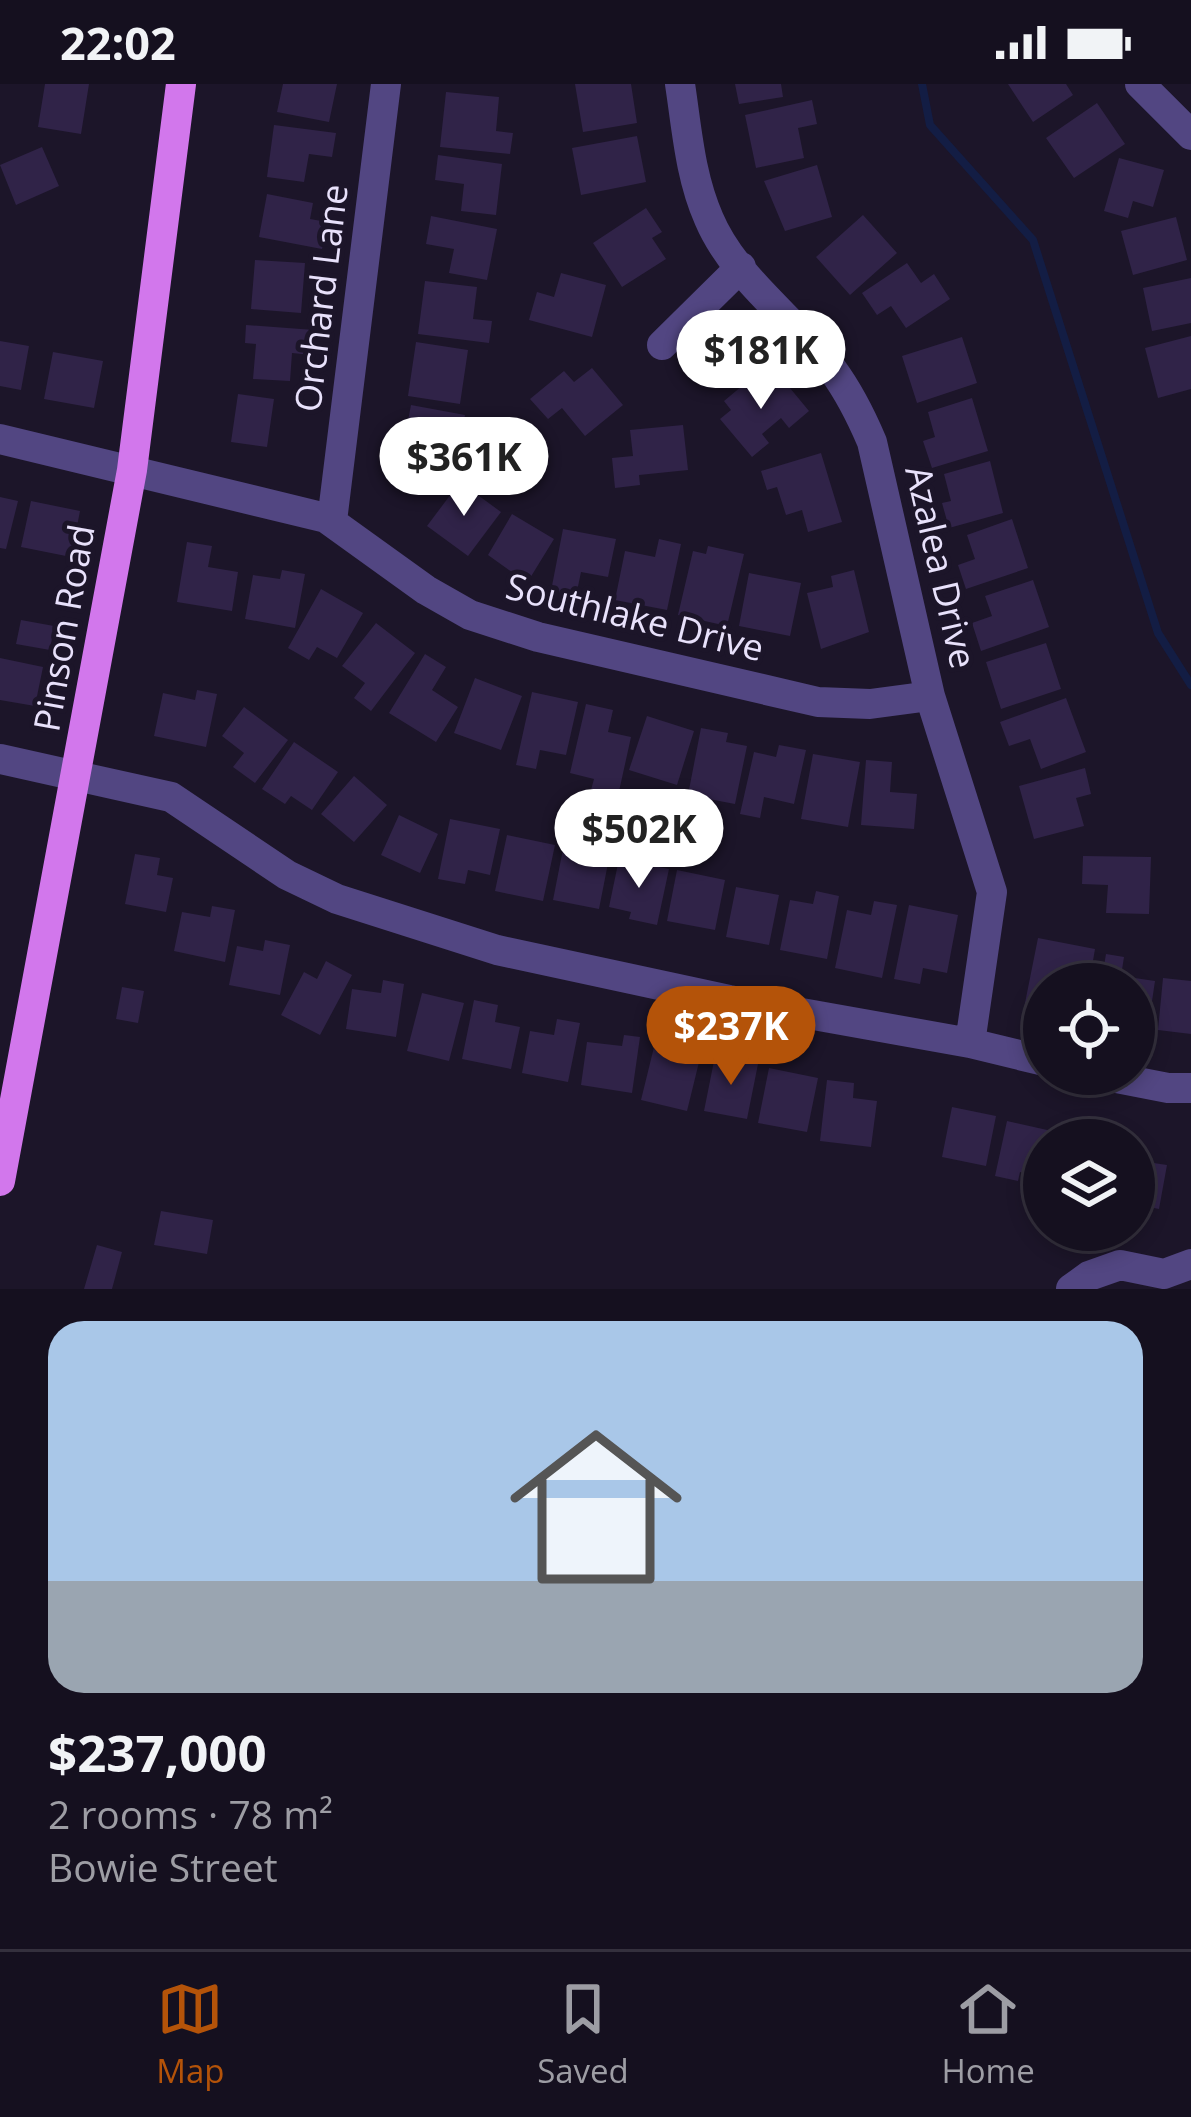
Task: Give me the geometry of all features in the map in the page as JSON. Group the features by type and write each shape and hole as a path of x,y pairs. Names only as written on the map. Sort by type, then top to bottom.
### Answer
{"main road":[{"name":"Pinson Road","path":"0,1181 132,470 181,84"}],"street":[{"name":"Orchard Lane","path":"332,521 386,84"},
{"name":"Azalea Drive","path":"680,84 693,172 710,224 741,268 831,367 855,402 872,442 930,696 992,892 970,1043"},
{"path":"1140,84 1191,135"},
{"path":"662,345 741,268"},
{"name":"Southlake Drive","path":"0,439 253,497 332,521 425,590 470,615 538,637 818,702 870,704 930,696"},
{"path":"0,759 171,797 287,875 338,899 497,950 1023,1056"},
{"path":"1155,1085 1191,1088"},
{"path":"1071,1289 1089,1276 1120,1265 1164,1274 1191,1264"}],"building":[{"path":"45,84 89,84 81,134 38,127"},
{"path":"283,84 337,84 329,122 277,112"},
{"path":"575,84 631,84 637,123 583,132"},
{"path":"735,84 781,84 783,97 739,104"},
{"path":"1008,84 1066,84 1073,95 1033,122"},
{"path":"446,92 499,97 496,131 513,133 510,154 440,147"},
{"path":"812,100 817,124 798,128 804,158 756,168 745,115"},
{"path":"1097,103 1125,144 1074,178 1046,138"},
{"path":"274,125 336,133 332,157 309,154 304,182 267,177"},
{"path":"637,136 646,182 581,195 572,148"},
{"path":"42,147 59,186 16,205 0,165"},
{"path":"438,155 502,164 496,215 461,211 464,184 435,180"},
{"path":"1119,158 1164,170 1153,207 1133,201 1128,218 1104,211"},
{"path":"817,165 832,217 785,231 764,181"},
{"path":"267,194 313,203 310,219 327,222 322,249 259,237"},
{"path":"646,208 662,232 652,238 666,259 622,287 593,243"},
{"path":"863,215 897,253 850,295 816,257"},
{"path":"431,216 497,229 487,280 449,273 454,249 426,244"},
{"path":"1176,217 1187,260 1133,275 1121,231"},
{"path":"255,260 305,263 301,313 251,309"},
{"path":"907,263 921,283 934,274 950,299 906,328 891,306 877,315 862,293"},
{"path":"561,273 606,285 592,337 529,320 537,292 554,297"},
{"path":"1191,278 1191,323 1152,331 1143,288"},
{"path":"425,281 477,287 473,319 492,321 489,343 418,334"},
{"path":"246,325 314,330 312,355 292,353 290,381 253,379 256,344 245,343"},
{"path":"1191,336 1191,389 1158,398 1145,348"},
{"path":"962,337 977,383 917,403 902,356"},
{"path":"0,341 29,346 21,390 0,386"},
{"path":"416,342 468,350 460,404 408,396"},
{"path":"53,352 103,361 94,408 44,399"},
{"path":"592,368 623,405 585,436 562,408 548,419 530,399 564,371 574,382"},
{"path":"754,376 765,388 780,376 809,411 789,428 781,418 762,434 769,443 752,457 720,419 731,410 724,401"},
{"path":"238,394 274,399 267,447 231,442"},
{"path":"972,398 988,451 932,468 923,441 935,437 928,412"},
{"path":"411,405 465,415 456,467 401,457"},
{"path":"683,425 688,470 639,475 640,485 615,488 612,458 633,456 630,430"},
{"path":"821,453 842,522 808,532 802,510 786,515 777,487 767,490 761,471"},
{"path":"990,461 1003,513 949,528 942,503 951,501 944,474"},
{"path":"460,482 501,512 468,556 427,526"},
{"path":"0,497 18,501 6,549 0,548"},
{"path":"31,501 80,511 71,557 21,547"},
{"path":"512,514 554,539 527,583 488,555"},
{"path":"1012,519 1028,568 966,589 958,565 975,559 967,535"},
{"path":"563,529 616,539 608,577 581,572 576,596 551,591"},
{"path":"659,539 681,544 667,610 615,600 625,551 655,557"},
{"path":"187,542 212,546 208,567 238,572 232,611 177,602"},
{"path":"708,546 744,554 727,626 678,615 693,551 706,554"},
{"path":"282,570 305,574 295,628 245,619 253,575 280,579"},
{"path":"854,570 869,632 821,649 807,593 833,587 831,576"},
{"path":"749,573 801,583 790,636 739,626"},
{"path":"1033,580 1049,627 981,651 972,623 992,616 985,596"},
{"path":"321,589 363,613 337,658 317,647 309,660 288,648"},
{"path":"21,620 54,626 50,650 16,644"},
{"path":"376,623 415,653 371,711 354,698 365,683 342,666"},
{"path":"1046,643 1061,689 1001,709 986,662"},
{"path":"425,654 446,667 432,690 458,707 436,742 389,713"},
{"path":"0,658 43,667 35,706 0,700"},
{"path":"475,678 522,696 501,750 454,733"},
{"path":"197,690 217,694 206,747 154,736 163,693 195,700"},
{"path":"532,692 578,702 566,755 540,750 536,769 516,765"},
{"path":"1066,698 1086,752 1041,769 1030,739 1009,746 1000,722"},
{"path":"586,704 613,710 608,732 631,737 618,796 591,790 594,779 570,773"},
{"path":"244,707 288,740 255,783 233,767 244,753 222,736"},
{"path":"647,716 694,731 677,785 629,770"},
{"path":"701,728 728,733 726,742 747,746 735,804 688,795"},
{"path":"294,742 338,772 312,810 291,796 285,804 262,789"},
{"path":"779,745 806,750 794,804 764,797 760,818 740,814 754,752 776,757"},
{"path":"813,754 860,762 848,827 801,819"},
{"path":"866,760 892,762 890,792 917,794 914,829 861,825"},
{"path":"1085,768 1091,794 1076,798 1084,826 1034,839 1019,786"},
{"path":"354,776 387,805 354,842 321,814"},
{"path":"399,815 438,834 420,873 381,855"},
{"path":"450,819 500,829 490,875 468,870 465,884 438,879"},
{"path":"507,835 555,845 543,901 495,891"},
{"path":"564,844 610,853 599,909 553,900"},
{"path":"135,854 160,858 157,875 173,878 166,912 125,904"},
{"path":"1083,856 1151,857 1149,914 1106,913 1108,885 1082,884"},
{"path":"619,859 669,869 657,925 629,919 631,912 609,907"},
{"path":"677,870 725,880 715,930 667,921"},
{"path":"736,887 779,895 769,945 726,937"},
{"path":"816,891 839,896 827,959 780,950 790,900 813,904"},
{"path":"874,901 897,905 882,978 835,968 847,910 871,915"},
{"path":"909,905 958,915 947,973 923,968 920,984 894,979"},
{"path":"212,906 235,910 225,962 174,951 182,912 210,917"},
{"path":"1038,938 1095,949 1093,963 1033,963"},
{"path":"265,940 290,945 280,995 229,985 237,946 263,951"},
{"path":"1106,954 1124,957 1123,963 1104,963"},
{"path":"326,961 352,975 320,1035 281,1015 304,972 317,979"},
{"path":"1163,978 1191,981 1191,1034 1158,1030"},
{"path":"383,980 404,984 396,1037 346,1029 352,989 381,993"},
{"path":"122,987 144,991 138,1023 116,1019"},
{"path":"422,993 464,1003 449,1061 407,1051"},
{"path":"474,1000 498,1005 495,1022 520,1027 511,1069 462,1059"},
{"path":"557,1019 580,1023 568,1082 522,1073 530,1031 554,1035"},
{"path":"624,1035 640,1037 632,1093 581,1085 587,1042 622,1046"},
{"path":"655,1043 701,1054 687,1111 641,1100"},
{"path":"715,1056 758,1064 747,1119 704,1111"},
{"path":"769,1068 818,1078 807,1132 758,1123"},
{"path":"827,1080 854,1083 853,1098 877,1101 871,1147 820,1141"},
{"path":"952,1107 996,1116 986,1166 942,1157"},
{"path":"1007,1121 1023,1125 1023,1173 1018,1181 995,1176"},
{"path":"1155,1163 1167,1165 1159,1209 1155,1208"},
{"path":"161,1211 213,1220 207,1254 154,1245"},
{"path":"97,1245 122,1252 112,1289 84,1289"}],"waterway":[{"path":"922,84 930,125 1033,240 1158,633 1191,685"}]}
